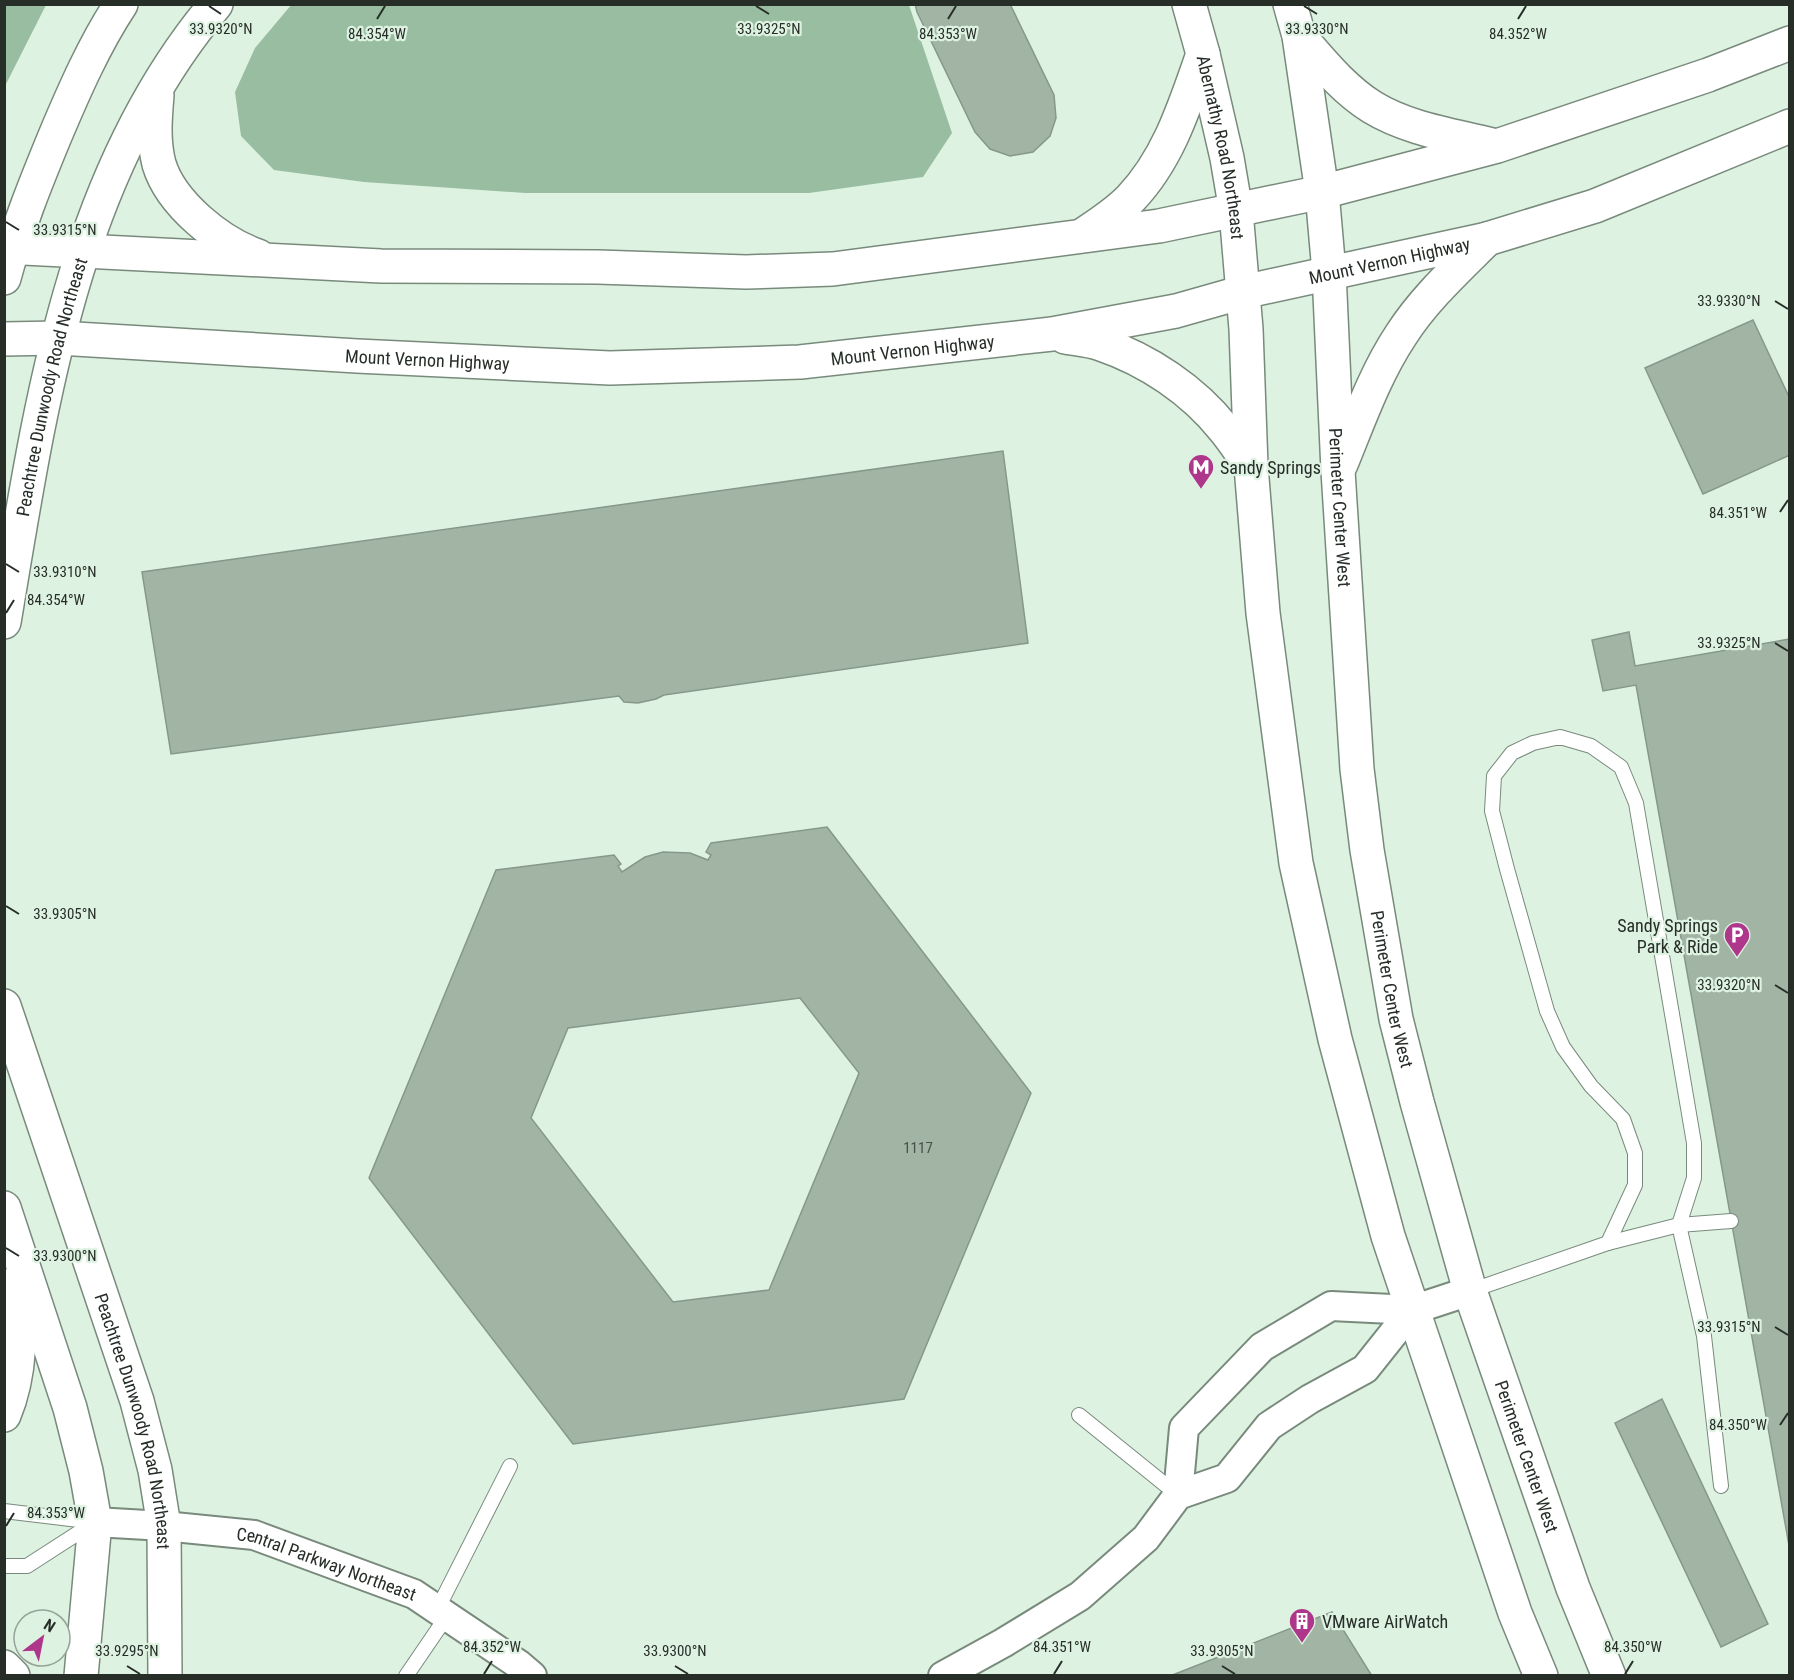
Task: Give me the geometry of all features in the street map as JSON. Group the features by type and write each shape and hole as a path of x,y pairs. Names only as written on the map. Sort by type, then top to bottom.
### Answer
{"main road":[{"path":"121,4 109,22 72,95 7,257 83,252 381,266 598,267 746,272 833,269 1159,226 1322,192 1497,146 1708,75 1790,43"},
{"name":"Peachtree Dunwoody Road Northeast","path":"4,622 32,457 59,338 83,252 126,146 157,87 216,4"},
{"name":"Abernathy Road Northeast","path":"1190,4 1227,158 1236,211 1243,292"},
{"path":"1290,4 1299,36 1322,192 1329,272"},
{"path":"1299,36 1331,71 1373,107 1418,127 1497,146"},
{"path":"1078,238 1106,220 1130,199 1147,178 1176,129 1203,54"},
{"path":"157,87 155,143 160,166 171,187 205,226 249,253 272,261"},
{"name":"Mount Vernon Highway","path":"4,339 59,338 610,368 800,362 1052,334 1176,311 1243,292 1329,272 1487,239 1595,206 1790,126"},
{"path":"1338,471 1369,396 1402,333 1427,301 1487,239"},
{"name":"Perimeter Center West","path":"1329,272 1338,471 1357,770 1366,850 1396,1018 1470,1291 1573,1588 1609,1676"},
{"path":"1243,292 1251,466 1263,613 1296,863 1335,1039 1388,1236 1515,1612 1541,1676"},
{"path":"1052,334 1099,343 1150,366 1201,404 1224,429 1251,466"},
{"name":"Peachtree Dunwoody Road Northeast","path":"4,1006 137,1401 155,1470 164,1526 165,1676"},
{"path":"4,1415 13,1394 20,1336 9,1222"},
{"path":"9,1222 70,1408 86,1471 95,1522 81,1676"},
{"path":"4,1667 13,1676"}],"street":[{"path":"943,1676 1080,1596 1146,1538 1178,1495 1184,1428 1262,1347 1331,1306 1412,1310 1470,1291"},
{"path":"1178,1495 1227,1478 1269,1426 1310,1398 1365,1369 1412,1310"},
{"name":"Central Parkway Northeast","path":"95,1522 254,1535 414,1594 532,1676"}],"lane":[{"path":"1608,1243 1635,1185 1635,1153 1623,1119 1591,1086 1563,1047 1547,1011 1492,811 1494,776 1512,753 1533,742 1560,737 1591,746 1621,766 1636,803 1694,1143 1694,1178 1679,1225 1704,1336 1721,1486"},
{"path":"1470,1291 1608,1243 1679,1225 1731,1221"},
{"path":"1079,1415 1178,1495"},
{"path":"406,1676 442,1613 510,1466"},
{"path":"4,1511 95,1522"},
{"path":"4,1566 27,1566 95,1522"}],"green space":[{"path":"292,4 909,5 952,133 923,177 809,193 525,193 364,182 274,170 241,136 235,92 255,48"},
{"path":"4,5 46,5 5,86"}],"building":[{"path":"915,4 1010,4 1054,95 1056,118 1050,136 1033,152 1010,156 990,149 975,132"},
{"path":"1753,320 1790,399 1790,455 1703,494 1645,368"},
{"path":"1003,451 1028,643 664,695 638,703 624,702 619,696 171,754 142,572"},
{"name":"Sandy Springs Park & Ride","path":"1629,632 1635,666 1790,639 1790,1551 1636,685 1603,691 1592,640"},
{"path":"827,827 1031,1093 904,1399 573,1444 369,1178 496,870 614,855 621,864 618,866 622,872 645,857 663,852 690,853 708,860 711,855 706,852 711,843","holes":["800,998 859,1073 769,1290 673,1302 531,1118 568,1028"]},
{"path":"1662,1399 1768,1624 1721,1647 1615,1423"},
{"name":"VMware AirWatch","path":"1332,1612 1372,1676 1170,1676"}],"place":[{"name":"Sandy Springs","path":"1201,490"},
{"name":"Sandy Springs Park & Ride","path":"1737,958"},
{"name":"VMware AirWatch","path":"1302,1644"}]}
